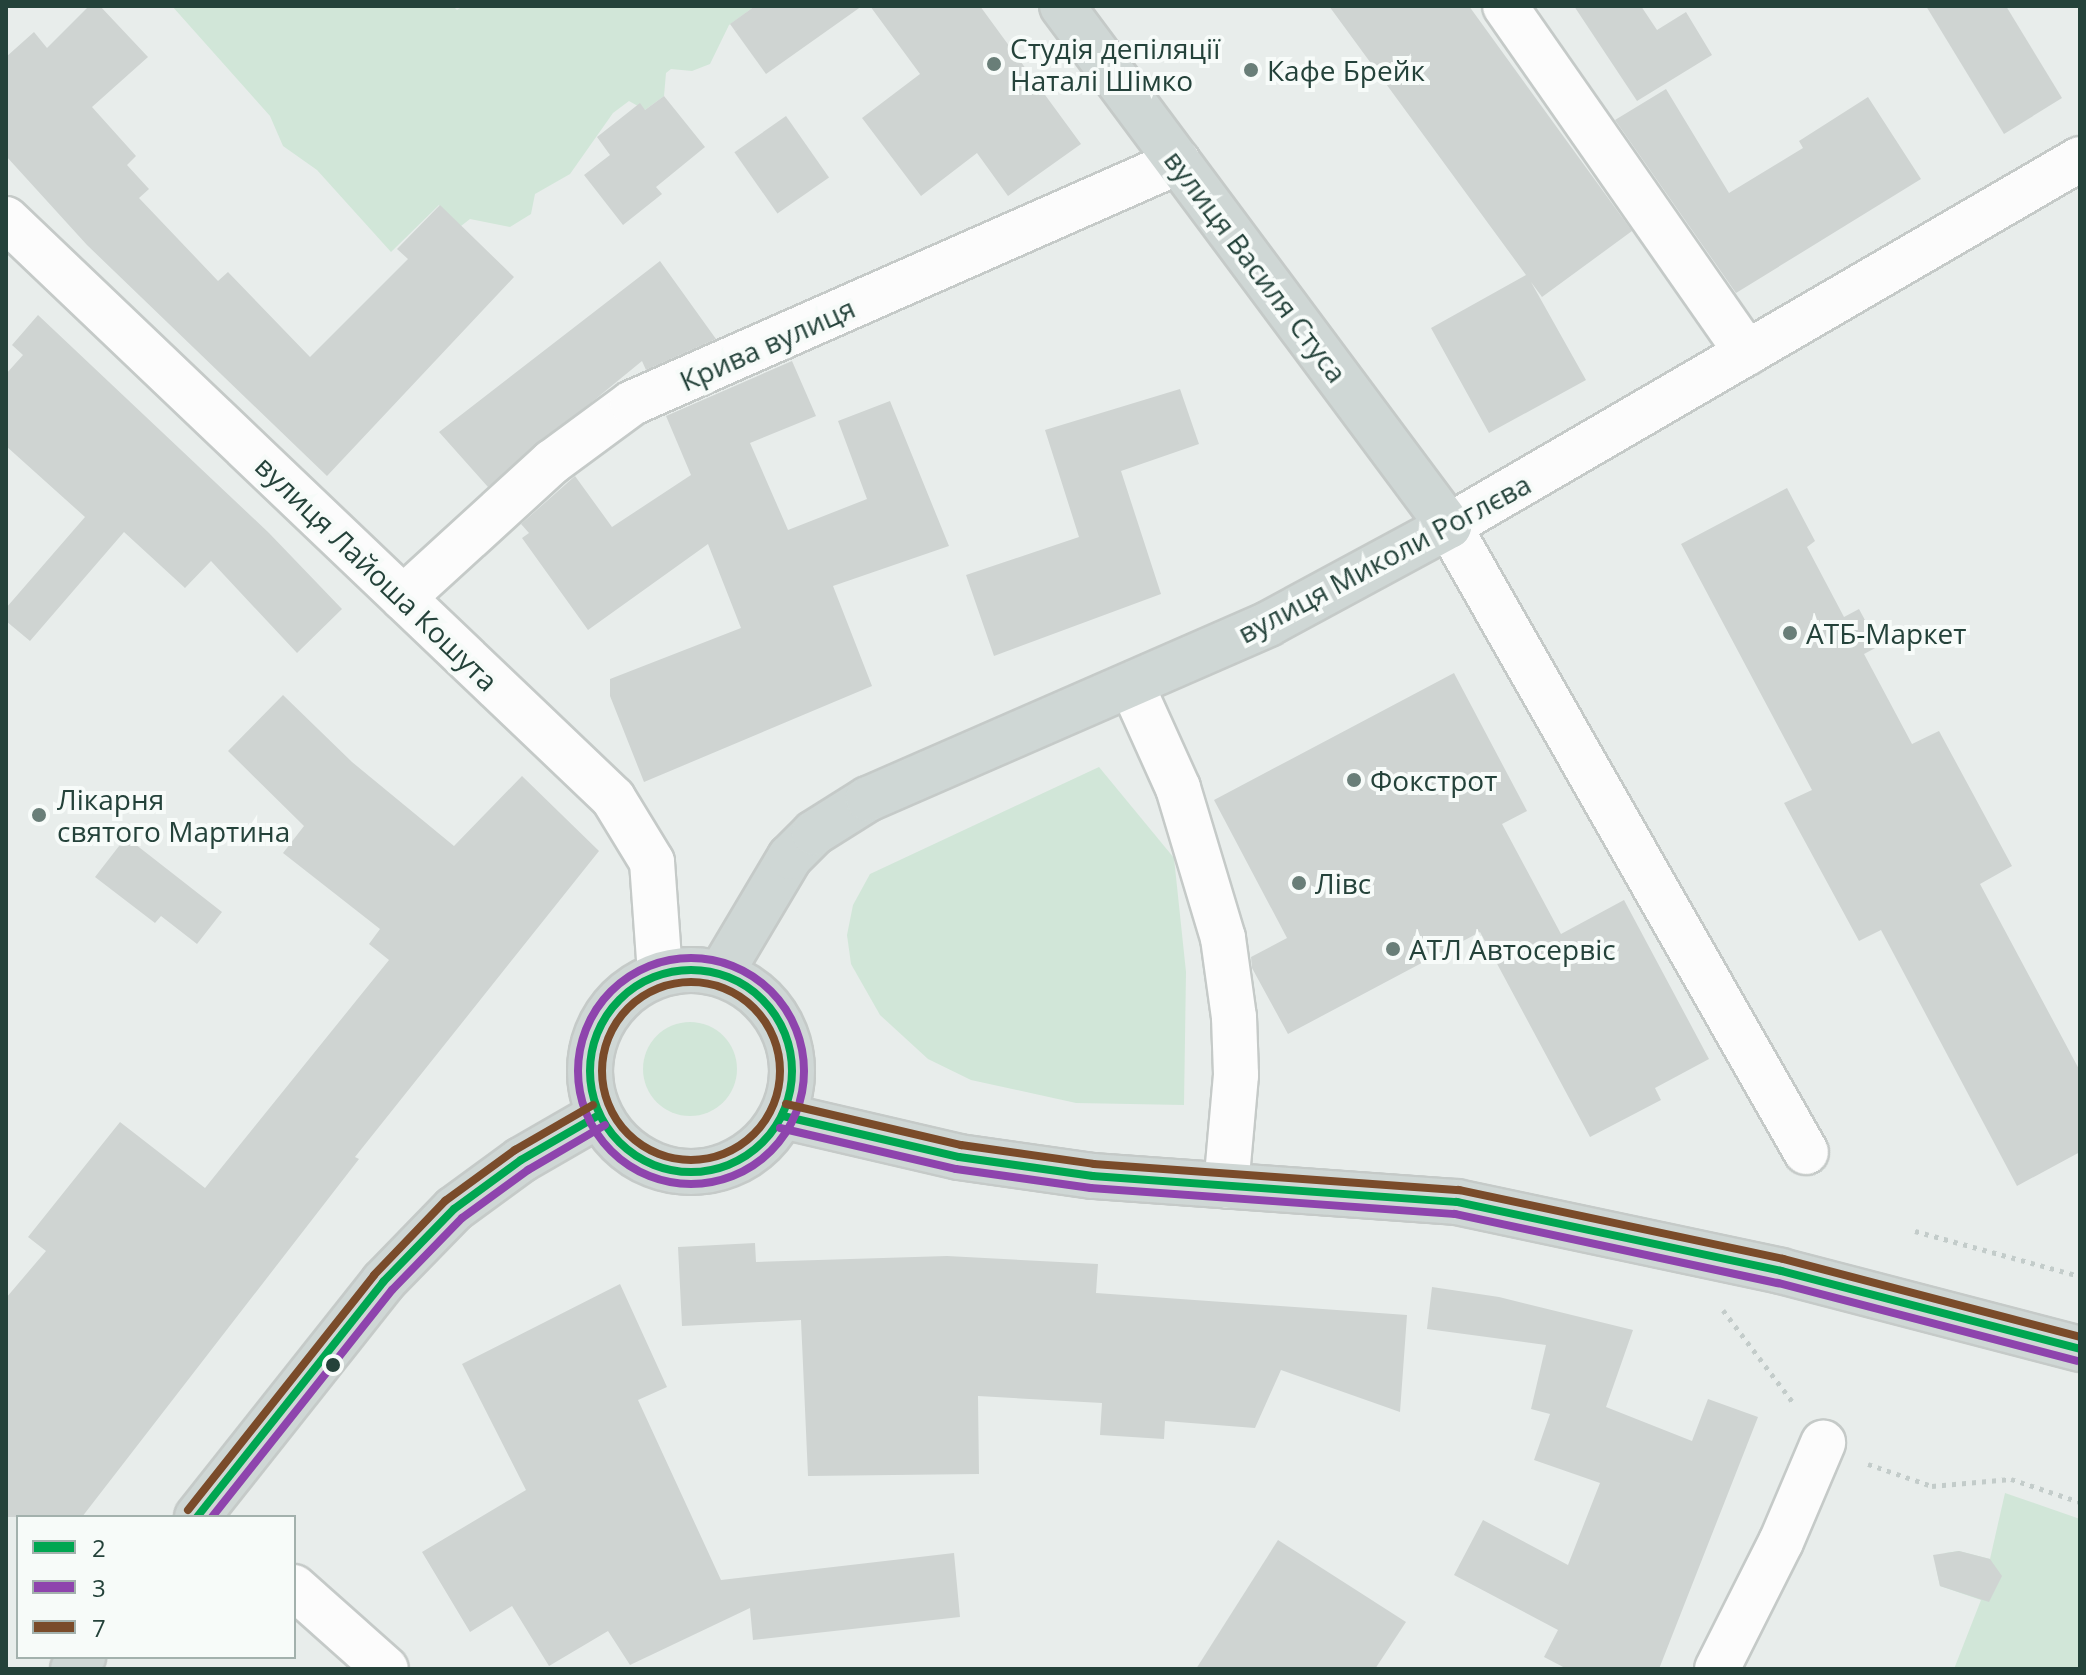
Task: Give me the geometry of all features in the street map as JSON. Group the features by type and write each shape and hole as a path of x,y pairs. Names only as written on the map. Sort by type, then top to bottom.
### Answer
{"main road":[{"name":"вулиця Василя Стуса","path":"1062,6 1449,526"},
{"name":"вулиця Миколи Роглєва","path":"721,973 757,906 790,857 814,833 868,799 1268,624 1449,526"},
{"path":"690,968 721,973 750,987 772,1010 787,1038 793,1069 783,1116 754,1153 724,1168 691,1173 658,1166 629,1150 599,1115 588,1065 595,1035 610,1008 633,987 660,973 690,968"},
{"path":"207,1513 383,1282 454,1209 521,1160 599,1115"},
{"path":"783,1116 959,1157 1093,1176 1457,1202 1674,1246 2080,1349"}],"street":[{"path":"1505,6 1747,353"},
{"name":"вулиця Миколи Роглєва","path":"1449,526 2080,159"},
{"name":"Крива вулиця","path":"403,598 552,462 632,403 1178,162"},
{"name":"вулиця Лайоша Кошута","path":"6,219 613,798 638,833 652,862 660,973"},
{"path":"1449,526 1806,1152"},
{"path":"1132,686 1178,788 1223,938 1236,1075 1226,1186"},
{"path":"1717,1669 1781,1542 1823,1443"},
{"path":"296,1589 386,1669"}],"path":[{"path":"1915,1231 2080,1276"}],"green space":[{"path":"172,6 453,6 457,10 463,6 755,6 729,25 710,64 692,71 671,69 666,73 664,96 645,110 629,101 613,113 570,174 535,194 531,214 510,227 470,219 461,226 439,205 391,252 317,170 283,146 270,116"},
{"path":"1099,767 1174,858 1186,972 1184,1105 1076,1103 971,1080 928,1059 880,1015 851,964 847,935 853,905 870,874"},
{"path":"690,1022 708,1026 723,1036 733,1051 737,1069 733,1087 723,1102 708,1112 690,1116 672,1112 657,1102 647,1087 643,1069 647,1051 657,1036 672,1026"},
{"path":"2005,1493 2080,1519 2080,1669 1954,1669 1981,1600 1940,1586 1936,1567 1945,1553 1959,1551 1990,1559"}],"building":[{"path":"89,6 100,6 148,57 92,107 136,156 127,165 149,189 139,198 218,281 228,272 310,357 408,259 397,249 440,205 514,277 327,476 87,245 6,156 6,57 34,32 47,48"},
{"path":"755,6 862,6 766,74 730,24"},
{"path":"870,6 980,6 1081,144 1008,196 977,153 921,196 862,118 920,74"},
{"path":"1329,6 1469,6 1632,231 1542,297 1531,282 1586,380 1489,433 1431,328 1526,275"},
{"path":"1574,6 1641,6 1657,30 1686,12 1712,55 1637,101"},
{"path":"1926,6 2006,6 2062,98 2004,134"},
{"path":"1666,89 1729,193 1803,148 1799,141 1868,97 1921,179 1736,293 1615,120"},
{"path":"664,96 705,147 656,187 662,194 623,225 584,175 610,155 597,137 640,103 645,110"},
{"path":"786,116 829,177 777,214 734,152"},
{"path":"660,261 716,339 646,370 642,361 488,487 439,432"},
{"path":"38,315 269,533 342,609 297,653 211,561 185,588 124,532 30,641 6,621 6,608 85,517 6,446 6,374 23,355 12,345"},
{"path":"792,361 816,416 750,443 788,530 867,499 838,421 890,401 949,546 833,586 872,686 644,782 610,696 610,679 741,628 708,544 588,630 522,538 529,533 521,524 575,476 612,527 691,475 666,416"},
{"path":"1180,389 1199,444 1121,471 1161,594 994,656 966,575 1079,537 1045,430"},
{"path":"1787,488 1815,541 1807,547 1844,617 1859,609 1879,646 1864,654 1912,744 1939,731 2012,866 1980,884 2080,1071 2080,1152 2017,1186 1881,930 1859,941 1784,803 1812,790 1681,544"},
{"path":"1454,673 1527,811 1502,824 1561,934 1624,900 1709,1059 1655,1088 1661,1100 1590,1137 1480,932 1288,1034 1252,968 1251,957 1287,938 1214,800"},
{"path":"283,695 352,762 454,846 522,776 599,851 355,1157 359,1159 84,1515 6,1517 6,1298 46,1251 28,1237 120,1122 205,1188 389,960 369,944 380,929 283,853 304,826 228,751"},
{"path":"126,837 222,912 197,944 161,916 155,923 95,877"},
{"path":"755,1243 756,1262 947,1256 1098,1264 1096,1293 1407,1315 1400,1412 1281,1370 1255,1428 1165,1421 1164,1439 1100,1435 1102,1403 978,1396 979,1474 808,1476 801,1320 682,1326 678,1247"},
{"path":"620,1284 667,1387 638,1400 721,1580 954,1553 960,1617 753,1640 750,1608 630,1665 608,1631 549,1666 512,1606 470,1632 422,1552 526,1490 462,1364"},
{"path":"1432,1287 1499,1297 1633,1330 1606,1407 1692,1441 1708,1399 1758,1417 1659,1669 1567,1669 1544,1657 1558,1630 1454,1575 1483,1520 1568,1565 1600,1483 1534,1460 1550,1414 1531,1409 1546,1345 1427,1329"},
{"path":"1278,1540 1406,1622 1375,1669 1196,1669"},
{"path":"1959,1551 1990,1559 2002,1576 1989,1602 1940,1586 1933,1555"}],"transit line":[{"name":"3","path":"691,958 734,966 771,991 796,1028 804,1071 796,1114 771,1151 734,1176 691,1184 648,1176 611,1151 586,1114 578,1071 586,1028 611,991 648,966 691,958"},
{"name":"2","path":"691,970 730,977 763,999 785,1032 792,1071 785,1110 763,1143 730,1165 691,1172 652,1165 619,1143 597,1110 590,1071 597,1032 619,999 652,977 691,970"},
{"name":"7","path":"691,982 725,988 754,1008 774,1037 780,1071 774,1105 754,1134 725,1154 691,1160 657,1154 628,1134 608,1105 602,1071 608,1037 628,1008 657,988 691,982"},
{"name":"7","path":"786,1104 961,1145 1094,1164 1459,1190 1783,1259 2080,1337"},
{"name":"7","path":"188,1510 374,1275 445,1201 515,1150 593,1105"},
{"name":"2","path":"199,1515 383,1282 454,1209 521,1160 599,1115"},
{"name":"2","path":"783,1116 959,1157 1093,1176 1457,1202 1781,1271 2080,1349"},
{"name":"3","path":"214,1515 392,1290 462,1218 528,1170 605,1125"},
{"name":"3","path":"780,1128 956,1169 1091,1188 1455,1214 1778,1283 2077,1361"}],"place":[{"name":"Студія депіляції Наталі Шімко","path":"994,64"},
{"name":"Кафе Брейк","path":"1251,70"},
{"name":"АТБ-Маркет","path":"1790,633"},
{"name":"Фокстрот","path":"1354,780"},
{"name":"Лікарня святого Мартина","path":"39,815"},
{"name":"Лівс","path":"1299,883"},
{"name":"АТЛ Автосервіс","path":"1393,949"}]}
